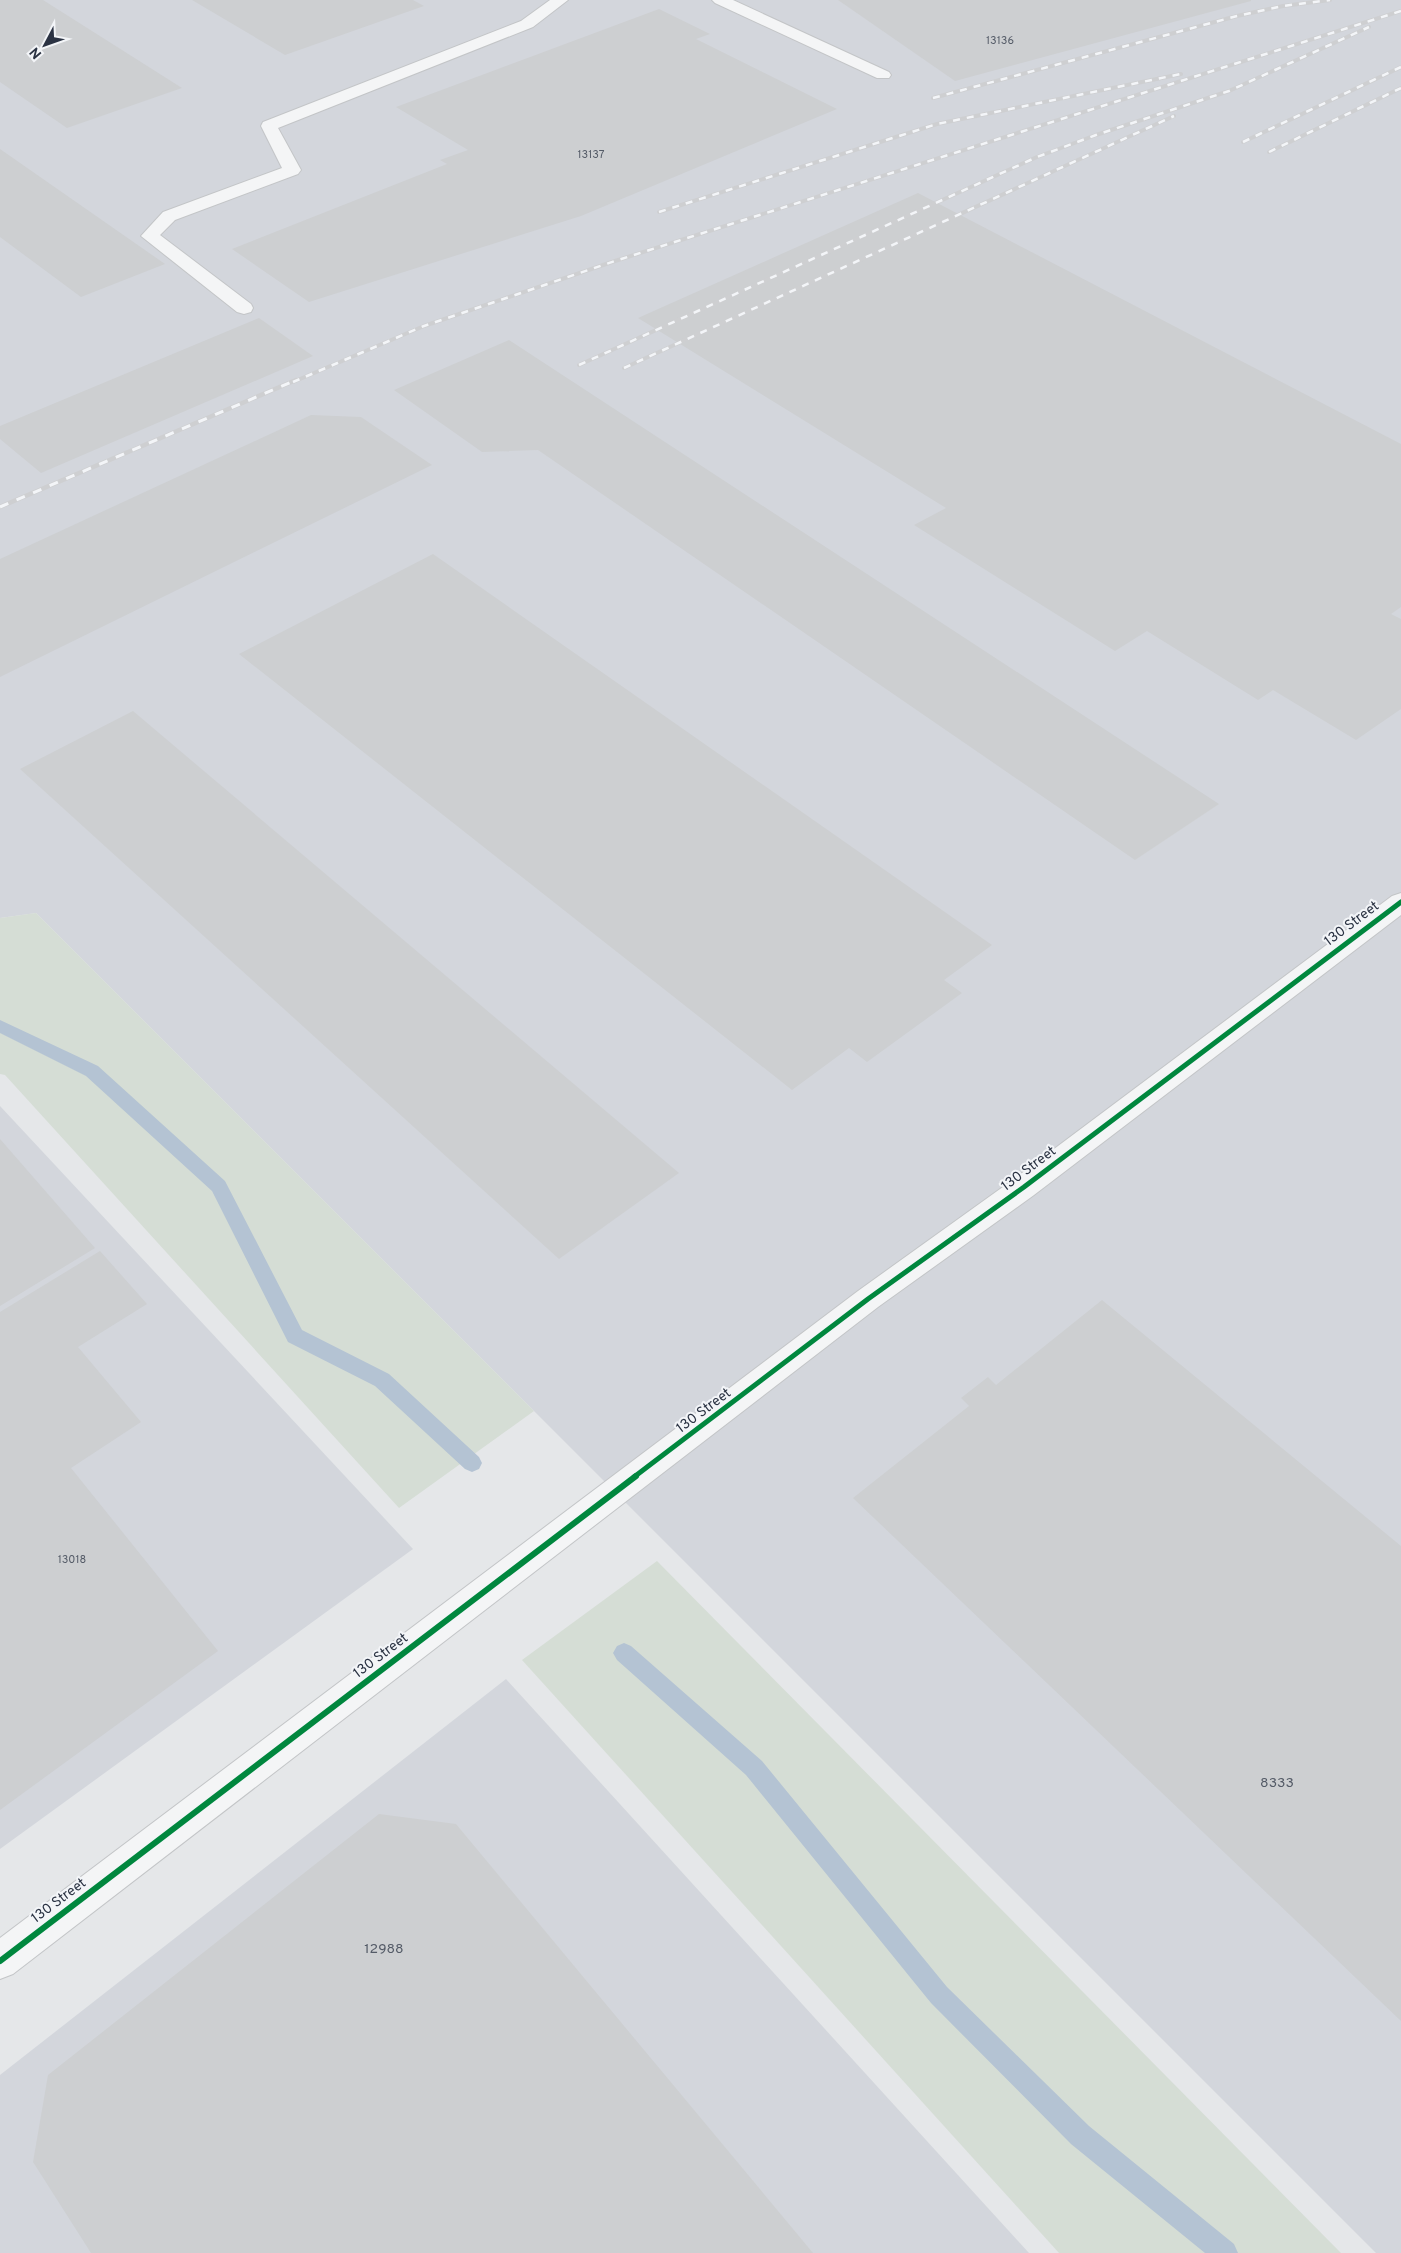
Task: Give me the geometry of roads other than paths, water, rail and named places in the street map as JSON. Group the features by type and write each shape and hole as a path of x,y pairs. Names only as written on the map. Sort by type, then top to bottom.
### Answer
{"street":[{"path":"244,308 150,236 169,216 292,170 269,126 527,24 560,0"},
{"path":"720,0 883,75"},
{"name":"130 Street","path":"0,1961 868,1299 1024,1187 1401,902"}],"waterway":[{"path":"0,1026 92,1071 219,1186 295,1336 382,1380 472,1463"},
{"path":"624,1653 754,1768 939,1995 1080,2135 1225,2253"}],"railway":[{"path":"933,98 1237,16 1283,6 1330,0"},
{"path":"293,382 424,326 615,261 1401,11"},
{"path":"579,365 1037,157 1096,135 1229,91 1369,27"},
{"path":"1243,142 1401,67"},
{"path":"659,212 937,124 1181,74"},
{"path":"1269,152 1401,88"},
{"path":"624,368 1174,116"},
{"path":"0,507 296,380"}]}
